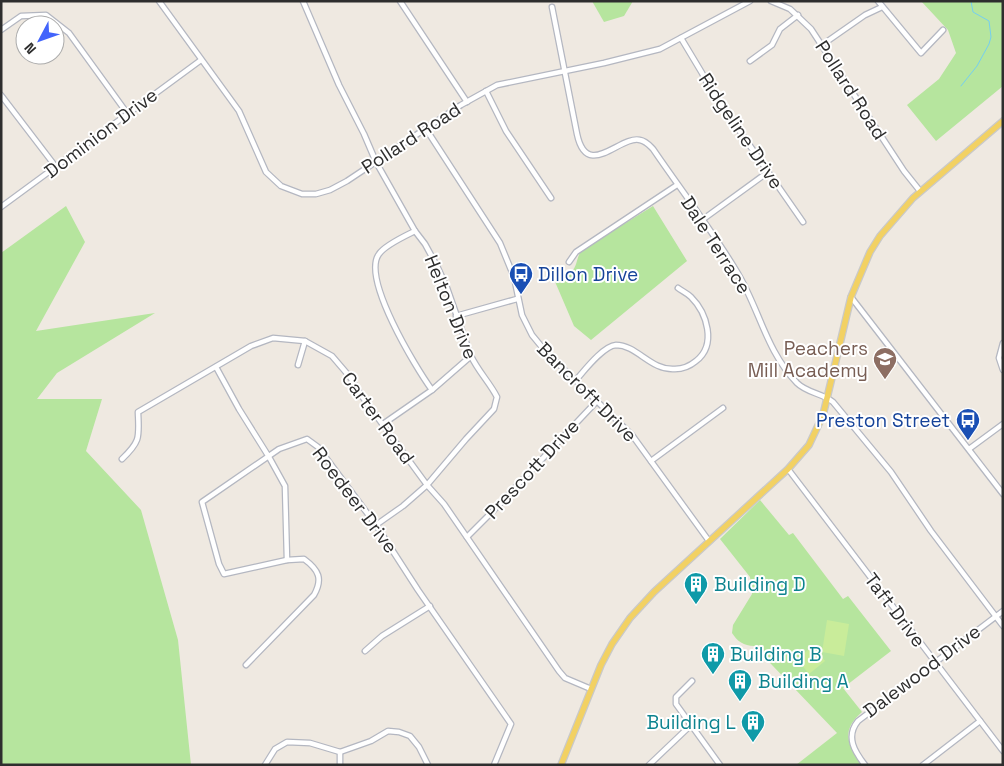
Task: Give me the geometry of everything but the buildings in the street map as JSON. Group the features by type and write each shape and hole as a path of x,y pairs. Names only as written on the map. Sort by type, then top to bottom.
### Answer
{"main road":[{"path":"561,765 590,689 612,644 630,618 654,592 788,469 809,445 821,420 828,398 851,297 870,252 880,236 898,213 920,191 1003,121"}],"street":[{"name":"Pollard Road","path":"159,1 239,111 266,172 281,186 302,194 316,194 330,190 347,181 467,102 497,85 650,52 681,38 750,1"},
{"name":"Helton Drive","path":"303,1 338,85 364,134 376,162 437,266 447,288 471,356 476,367 493,388 497,398 494,409 427,485 403,506 376,525"},
{"path":"409,1 401,3 467,102"},
{"name":"Pollard Road","path":"771,1 786,6 798,15 822,45 904,171 920,191"},
{"path":"878,1 921,53 943,30"},
{"path":"552,7 564,71"},
{"path":"822,45 882,7"},
{"path":"1,30 21,16 46,15 69,33 127,113"},
{"path":"750,61 772,45 780,29 798,15"},
{"name":"Ridgeline Drive","path":"681,38 710,88 803,222"},
{"name":"Dominion Drive","path":"1,207 201,60"},
{"name":"Dale Terrace","path":"564,71 578,139 584,150 588,153 603,154 630,140 642,141 653,149 740,278 766,337 792,377 803,388 828,398 891,472 935,537 1003,626"},
{"path":"486,91 506,131 550,198"},
{"path":"1,95 56,167"},
{"name":"Bancroft Drive","path":"426,129 500,242 514,277 517,299 524,321 536,341 627,429 709,541"},
{"path":"702,220 768,172"},
{"path":"569,262 576,252 677,185"},
{"path":"415,231 379,254 374,274 394,326 411,360 432,390"},
{"path":"576,380 596,358 614,345 622,346 648,362 664,369 690,366 702,356 708,346 708,332 704,320 690,296 678,288"},
{"path":"851,297 1003,494"},
{"path":"456,316 517,299"},
{"name":"Carter Road","path":"122,459 136,446 138,412 250,346 273,338 305,341 332,356 350,377 427,485 444,504 559,671 566,678 590,689"},
{"path":"298,365 305,341"},
{"path":"1003,343 999,358 1003,370"},
{"path":"383,424 432,390 471,356"},
{"path":"216,367 285,486 286,560"},
{"name":"Prescott Drive","path":"467,537 597,401"},
{"path":"651,461 723,408"},
{"path":"969,449 1003,424"},
{"name":"Roedeer Drive","path":"246,665 314,595 318,587 319,578 314,567 304,559 286,560 224,574 219,564 202,502 279,449 307,439 318,446 376,525 511,724 494,765"},
{"name":"Taft Drive","path":"788,469 1003,751"},
{"path":"365,651 382,636 430,606"},
{"name":"Dalewood Drive","path":"866,765 855,751 852,742 852,734 856,724 864,715 1003,611"},
{"path":"692,682 676,697 676,702 720,765"},
{"path":"924,765 980,722"},
{"path":"649,765 691,725"},
{"path":"265,765 275,749 287,742 310,743 340,752 365,744 388,731 410,736 419,747 428,765"},
{"path":"340,752 340,765"}],"green space":[{"path":"592,1 633,1 624,16 604,22"},
{"path":"921,1 1003,1 1003,86 936,141 907,105 939,79 956,53 948,30"},
{"path":"66,206 85,242 36,331 155,313 57,373 37,399 102,399 86,451 141,510 178,640 191,765 1,765 1,253"},
{"path":"653,206 687,261 591,340 574,326 550,270 561,266 566,272 571,272 582,250"},
{"path":"760,500 789,535 793,533 843,599 848,596 891,651 843,688 862,712 851,725 848,738 853,751 862,765 796,765 837,733 754,646 741,642 732,633 733,625 752,594 750,577 720,539"},
{"path":"827,620 849,624 844,656 822,652"},
{"path":"813,646 825,661 809,674 797,659"}],"waterway":[{"path":"961,86 977,66 991,37 989,21 973,12 971,1"}],"place":[{"name":"Dillon Drive","path":"521,295"},
{"name":"Peachers Mill Academy","path":"885,380"},
{"name":"Preston Street","path":"968,441"},
{"name":"Building D","path":"696,605"},
{"name":"Building B","path":"713,675"},
{"name":"Building A","path":"740,702"},
{"name":"Building L","path":"753,743"}]}
